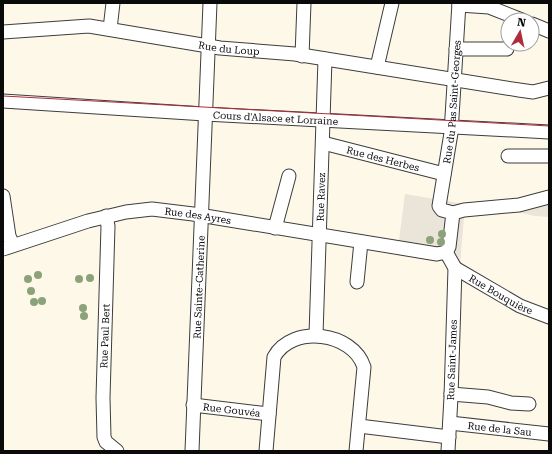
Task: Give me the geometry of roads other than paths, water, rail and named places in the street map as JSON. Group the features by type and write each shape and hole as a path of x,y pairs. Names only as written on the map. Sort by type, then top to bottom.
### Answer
{"street":[{"path":"110,29 113,3"},
{"name":"Rue Sainte-Catherine","path":"192,451 210,3"},
{"path":"302,56 304,3"},
{"path":"377,67 392,3"},
{"path":"459,4 497,6 508,12"},
{"name":"Rue du Pas Saint-Georges","path":"453,213 440,208 440,200 451,127 459,4"},
{"name":"Rue du Loup","path":"3,32 71,26 110,29 208,46 325,59 533,92 549,88"},
{"path":"456,48 500,49"},
{"name":"Rue Ravez","path":"316,335 321,236 325,59"},
{"name":"Cours d'Alsace et Lorraine","path":"3,101 205,114 549,132"},
{"name":"Rue des Herbes","path":"323,143 444,174"},
{"path":"508,156 549,156"},
{"path":"275,228 289,176"},
{"path":"3,196 9,236 8,247"},
{"path":"455,268 446,252 453,213 464,210 515,206 549,197"},
{"name":"Rue des Ayres","path":"8,247 106,216 141,209 152,209 201,215 437,254 446,252"},
{"name":"Rue Paul Bert","path":"106,216 108,226 104,437 106,442 117,451"},
{"path":"357,282 361,242"},
{"name":"Rue Bouquière","path":"455,268 520,306 549,318"},
{"name":"Rue Saint-James","path":"448,451 455,268"},
{"path":"266,451 274,357 278,349 290,342 316,335 343,344 361,358 364,367 356,451"},
{"path":"451,394 488,397 511,403 529,404"},
{"name":"Rue Gouvéa","path":"193,405 269,414"},
{"name":"Rue de la Sau","path":"450,423 549,434"},
{"path":"359,426 449,437"}],"tram line":[{"path":"3,96 549,126"}]}
